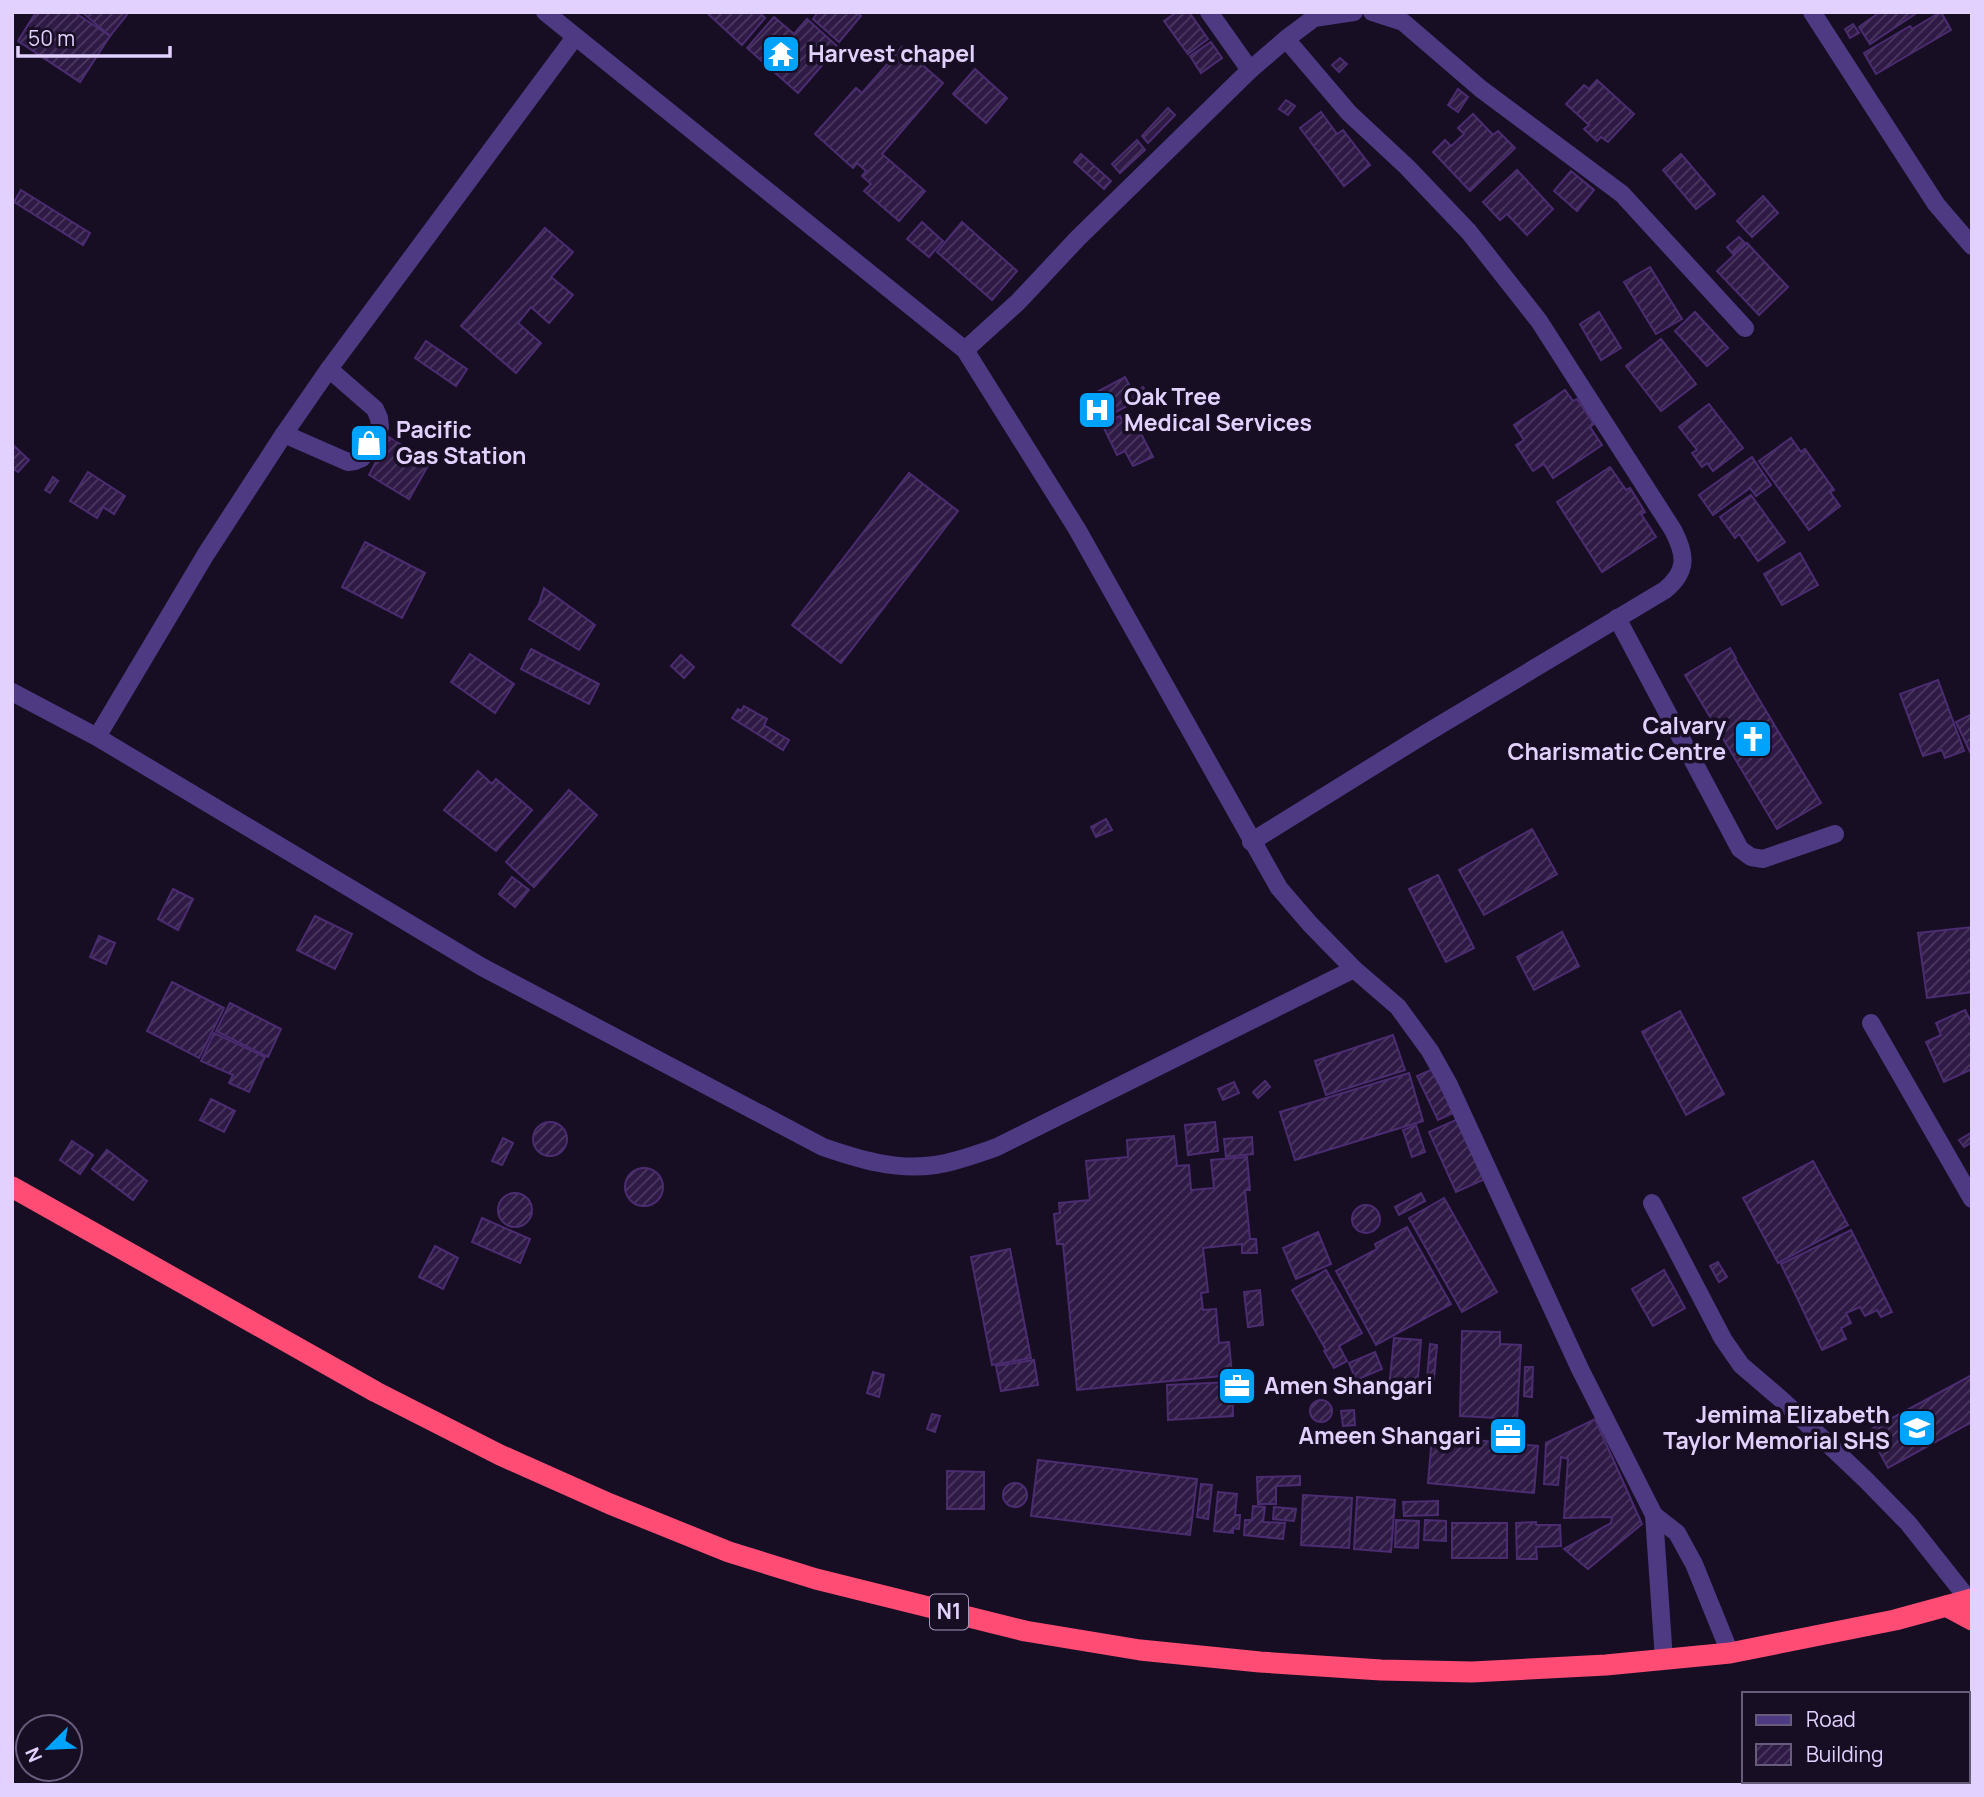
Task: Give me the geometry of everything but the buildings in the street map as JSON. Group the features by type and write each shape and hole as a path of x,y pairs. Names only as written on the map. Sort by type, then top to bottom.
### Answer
{"highway":[{"name":"N1","path":"12,1187 376,1392 500,1455 610,1504 729,1552 816,1580 1025,1631 1140,1650 1260,1662 1381,1670 1472,1672 1664,1660 1730,1653 1895,1620 1946,1606 1971,1606"}],"street":[{"path":"545,12 965,350 1077,529 1279,888 1354,969 1398,1007 1430,1051 1449,1085 1580,1369 1654,1515 1664,1660"},
{"path":"1209,12 1250,70"},
{"path":"965,350 1018,302 1078,238 1250,70 1314,18 1354,12"},
{"path":"1372,12 1403,22 1481,89 1622,194 1745,328"},
{"path":"1812,12 1936,204 1972,246"},
{"path":"97,737 206,554 284,434 329,369 575,37"},
{"path":"1251,842 1665,590 1676,581 1683,563 1683,549 1673,530 1539,321 1469,232 1407,167 1349,113 1286,39"},
{"path":"284,434 348,462 362,458 380,427 379,418 375,409 329,369"},
{"path":"1617,618 1740,849 1751,857 1763,859 1835,834"},
{"path":"12,692 97,737 482,967 822,1147 860,1160 902,1166 932,1166 997,1147 1354,969"},
{"path":"1871,1023 1972,1199"},
{"path":"1652,1203 1723,1339 1741,1365 1875,1488 1908,1523 1971,1606"},
{"path":"1654,1515 1677,1534 1694,1564 1730,1653"}],"place":[{"name":"Harvest chapel","path":"781,54"},
{"name":"Oak Tree Medical Services","path":"1097,410"},
{"name":"Pacific Gas Station","path":"369,443"},
{"name":"Calvary Charismatic Centre","path":"1753,739"},
{"name":"Amen Shangari","path":"1237,1386"},
{"name":"Jemima Elizabeth Taylor Memorial SHS","path":"1917,1428"},
{"name":"Ameen Shangari","path":"1508,1436"}]}
